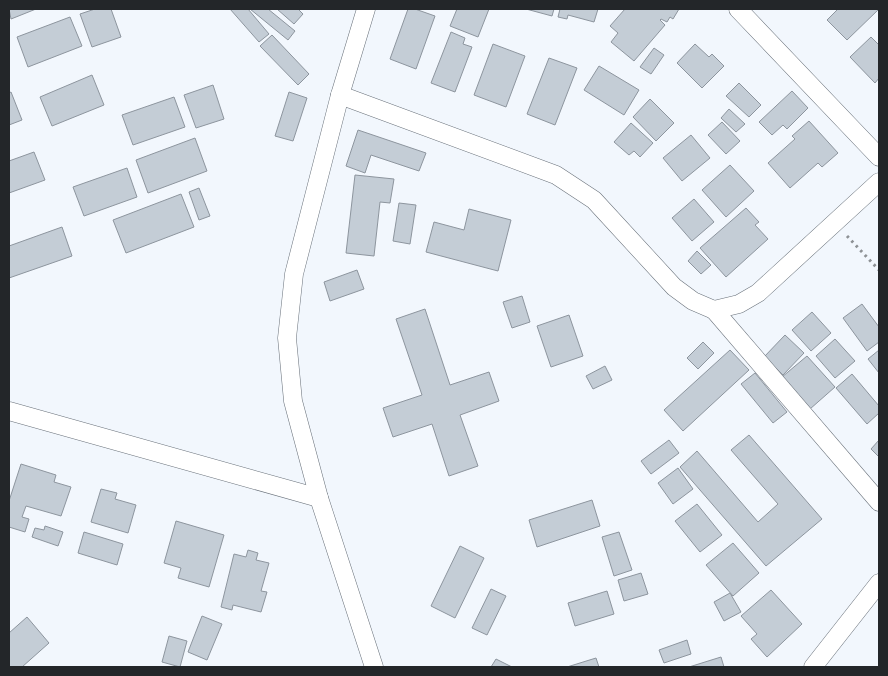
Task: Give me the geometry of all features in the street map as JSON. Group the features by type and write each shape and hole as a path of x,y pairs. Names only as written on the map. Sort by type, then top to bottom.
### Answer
{"street":[{"path":"366,9 340,95 294,274 287,338 293,402 319,498 374,667"},
{"path":"738,9 879,157"},
{"path":"340,95 556,175 594,200 674,287 693,301 714,310 879,502"},
{"path":"714,310 739,304 758,293 879,182"},
{"path":"9,411 319,498"},
{"path":"812,667 879,583"}],"path":[{"path":"835,222 879,270"}],"building":[{"path":"9,9 36,9 11,19"},
{"path":"95,9 111,9 121,37 92,47 80,14"},
{"path":"230,9 248,9 269,34 259,42"},
{"path":"250,9 268,9 295,31 288,40"},
{"path":"277,9 298,9 303,14 294,24"},
{"path":"408,9 415,9 435,16 416,69 390,59"},
{"path":"457,9 489,9 478,37 450,26"},
{"path":"526,9 554,9 552,16"},
{"path":"560,9 598,9 594,22 568,15 567,19 558,17"},
{"path":"625,9 679,9 673,19 670,17 667,22 660,20 665,25 634,61 611,42 618,33 610,26"},
{"path":"838,9 879,9 847,40 827,20"},
{"path":"70,17 82,46 28,67 17,37"},
{"path":"451,32 465,38 463,44 472,47 455,92 431,83"},
{"path":"272,35 309,74 298,85 260,46"},
{"path":"871,37 878,44 879,42 879,78 875,83 850,57"},
{"path":"493,44 525,56 506,107 474,95"},
{"path":"695,44 709,57 712,54 724,66 702,88 677,63"},
{"path":"654,48 664,55 651,74 640,67"},
{"path":"549,58 577,68 555,125 527,114"},
{"path":"599,66 639,90 624,115 584,90"},
{"path":"92,75 104,105 52,126 40,97"},
{"path":"739,83 761,105 749,117 726,96"},
{"path":"213,85 224,119 196,128 184,95"},
{"path":"792,91 808,108 787,129 783,125 772,135 759,122"},
{"path":"11,92 22,120 9,125 9,93"},
{"path":"289,92 307,98 293,141 275,136"},
{"path":"174,97 185,127 133,145 122,115"},
{"path":"650,99 674,123 656,141 633,117"},
{"path":"729,109 745,124 736,132 721,118"},
{"path":"809,121 838,153 822,167 818,163 790,188 768,163 795,139 792,136"},
{"path":"722,122 740,141 726,154 708,135"},
{"path":"631,123 653,143 640,157 634,151 629,155 614,142"},
{"path":"358,130 426,153 419,171 371,155 365,173 346,166"},
{"path":"691,135 710,158 682,181 663,158"},
{"path":"195,138 207,171 148,193 136,160"},
{"path":"34,152 45,180 9,193 9,161"},
{"path":"730,165 754,191 726,217 702,190"},
{"path":"127,168 137,197 84,216 73,187"},
{"path":"355,175 394,179 390,203 380,202 374,256 346,253"},
{"path":"199,188 210,216 199,220 189,192"},
{"path":"181,194 194,227 126,253 113,220"},
{"path":"694,199 714,222 692,241 672,218"},
{"path":"399,203 416,205 410,244 393,241"},
{"path":"746,208 759,222 755,225 768,239 726,277 700,248"},
{"path":"469,209 511,220 498,271 426,252 434,222 464,230"},
{"path":"62,227 72,256 9,278 9,246"},
{"path":"697,251 711,265 701,274 688,261"},
{"path":"357,270 364,289 330,301 324,282"},
{"path":"522,296 530,322 512,328 503,302"},
{"path":"862,304 879,327 879,342 867,351 843,318"},
{"path":"425,309 450,385 489,372 499,401 460,415 478,466 449,476 432,424 393,437 383,408 422,395 396,319"},
{"path":"812,312 831,333 811,351 792,330"},
{"path":"569,315 583,356 551,367 537,326"},
{"path":"785,335 804,353 783,375 764,357"},
{"path":"835,339 855,361 835,378 816,356"},
{"path":"703,342 714,353 698,369 687,358"},
{"path":"730,350 749,370 683,431 664,410"},
{"path":"879,350 879,373 868,359"},
{"path":"807,356 835,387 810,409 782,377"},
{"path":"605,366 612,380 593,389 586,376"},
{"path":"755,373 787,412 773,423 741,384"},
{"path":"852,374 879,406 879,413 867,424 836,388"},
{"path":"749,435 822,519 766,566 680,467 697,451 758,522 778,504 731,450"},
{"path":"669,440 679,453 651,474 641,461"},
{"path":"879,440 879,457 871,449"},
{"path":"21,464 56,475 54,482 71,487 61,516 26,506 22,517 29,519 25,532 9,527 9,501"},
{"path":"678,468 693,489 673,504 658,483"},
{"path":"101,489 117,493 115,499 136,505 128,533 91,522"},
{"path":"592,500 600,526 537,547 529,520"},
{"path":"697,504 722,535 700,552 675,521"},
{"path":"176,521 224,535 209,587 178,578 181,568 164,563"},
{"path":"45,526 63,532 58,546 32,537 35,528 44,530"},
{"path":"84,532 123,544 117,565 78,553"},
{"path":"619,532 632,570 614,576 602,537"},
{"path":"733,543 759,573 733,596 706,565"},
{"path":"460,546 484,558 455,618 431,606"},
{"path":"248,550 258,553 256,560 269,563 261,591 267,592 261,612 233,605 232,610 221,607 234,554 246,557"},
{"path":"641,573 648,594 624,601 618,580"},
{"path":"491,589 506,596 487,635 472,628"},
{"path":"771,590 802,624 767,657 751,639 757,634 741,616"},
{"path":"607,591 614,614 575,626 568,603"},
{"path":"730,593 741,612 724,621 714,602"},
{"path":"202,616 222,624 207,660 188,652"},
{"path":"27,617 49,643 22,667 9,667 9,633"},
{"path":"169,636 187,641 180,667 162,662"},
{"path":"687,640 691,654 664,663 659,650"},
{"path":"721,657 724,667 689,667"},
{"path":"596,658 599,667 567,667"},
{"path":"496,659 512,667 491,667"}]}
